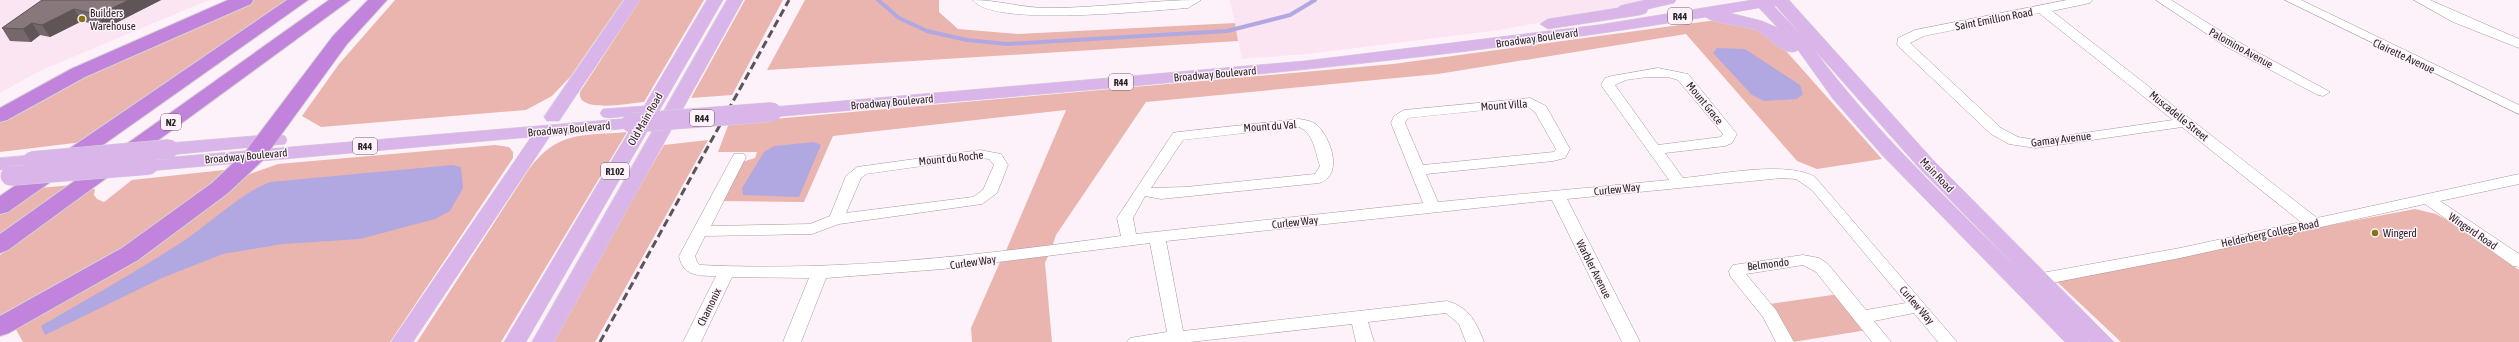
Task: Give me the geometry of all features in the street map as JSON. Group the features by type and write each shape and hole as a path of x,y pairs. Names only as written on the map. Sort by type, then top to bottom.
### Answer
{"highway":[{"path":"0,116 105,60 244,0"},
{"name":"N2","path":"0,207 299,0"},
{"name":"N2","path":"0,245 341,0"},
{"path":"0,326 98,273 158,235 220,188 259,149 340,40 378,0"}],"main road":[{"path":"402,342 632,0"},
{"name":"Old Main Road","path":"514,342 715,0"},
{"name":"Old Main Road","path":"543,342 734,0"},
{"path":"1581,19 1668,0"},
{"name":"Broadway Boulevard","path":"3,172 149,165 259,149 775,105 1308,54 1494,33 1706,0"},
{"name":"Broadway Boulevard","path":"775,105 1304,66 1598,30 1761,1 1780,0"},
{"name":"Main Road","path":"1780,0 1816,39 1886,122 2030,282 2078,342"},
{"name":"Main Road","path":"1761,1 1805,48 1838,94 1890,152 2030,282 2103,342"},
{"path":"1598,30 1710,17 1748,21 1777,34 1838,94"},
{"name":"Broadway Boulevard","path":"3,172 32,161 169,149 259,149"}],"street":[{"path":"979,0 995,6 1032,12 1114,4 1188,4 1194,0"},
{"name":"Saint Emillion Road","path":"1903,41 1920,33 2086,0"},
{"name":"Palomino Avenue","path":"2162,0 2230,43 2323,92"},
{"name":"Clairette Avenue","path":"2291,0 2519,110"},
{"path":"2420,0 2458,19 2519,44"},
{"name":"Muscadelle Street","path":"2042,9 2314,224"},
{"name":"Gamay Avenue","path":"1903,41 1906,48 1981,119 1996,131 2014,141 2036,144 2186,122"},
{"name":"Mount Grace","path":"1654,150 1720,142 1727,140 1730,134 1684,77 1677,73 1664,71 1610,81 1608,85 1610,90 1654,150 1679,183"},
{"name":"Mount Villa","path":"1417,170 1553,157 1560,155 1563,149 1541,109 1530,102 1408,113 1401,116 1398,123 1417,170 1433,208"},
{"name":"Mount du Val","path":"1130,240 1125,218 1141,191 1175,138 1191,133 1304,124 1316,132 1327,166 1324,175 1314,180 1167,193 1141,191"},
{"name":"Mount du Roche","path":"700,231 812,229 836,219 977,201 989,193 1001,165 1000,161 994,156 980,154 862,170 854,176 836,219"},
{"name":"Curlew Way","path":"739,157 687,256 689,265 697,270 820,272 881,271 947,265 1157,237 1782,172 1796,174 1808,179 1948,342"},
{"name":"Helderberg College Road","path":"2030,282 2314,224 2519,179"},
{"name":"Warbler Avenue","path":"1557,196 1631,342"},
{"name":"Wingerd Road","path":"2426,199 2519,262"},
{"path":"1157,237 1176,337"},
{"name":"Belmondo","path":"1786,342 1770,314 1738,276 1736,271 1739,268 1803,260 1813,262 1822,268 1882,342"},
{"name":"Chamonix","path":"692,342 727,271"},
{"path":"792,342 820,272"},
{"path":"1136,342 1176,337 1247,335 1358,316 1447,307 1461,314 1465,319 1475,342"},
{"path":"1862,317 1918,307"},
{"path":"1358,316 1365,342"}],"shaded area":[{"path":"0,0 209,0 42,70 0,93"},
{"path":"251,0 290,0 83,142 0,152 0,120 29,103"},
{"path":"395,0 623,0 570,77 552,96 526,110 321,127 302,116 339,64"},
{"path":"640,0 704,0 644,102 606,106 587,103 581,99 580,92"},
{"path":"745,0 783,0 732,95 691,98"},
{"path":"805,0 939,0 939,12 958,29 1018,34 1235,23 1238,41 767,70"},
{"path":"1230,0 1668,0 1493,31 1307,54 1242,59"},
{"path":"1709,21 1727,21 1749,25 1779,43 1882,159 1817,169 1797,161 1686,34 1438,74 1146,102 1056,235 1052,247 1005,253 1066,110 833,136 804,202 721,201 742,162 755,158 757,152 718,152 729,123 1393,64"},
{"path":"1717,48 1745,49 1800,85 1803,94 1797,99 1764,101 1752,95 1713,53"},
{"path":"627,132 501,342 417,342 529,169 540,156 550,147 572,137"},
{"path":"708,140 595,342 548,342 664,145"},
{"path":"814,142 821,145 799,197 743,195 742,188 764,152 774,146"},
{"path":"495,145 509,147 513,152 513,158 390,342 23,342 14,326 247,175 278,164"},
{"path":"452,165 461,167 463,188 450,211 435,219 360,239 283,244 223,254 162,278 45,335 41,326 185,240 238,200 270,182"},
{"path":"233,169 189,207 0,323 0,255 91,189 95,189 94,195 97,199 104,202 132,180"},
{"path":"73,185 0,237 0,215 38,188"},
{"path":"2415,209 2436,214 2445,219 2519,270 2519,342 2121,342 2053,278"},
{"path":"1048,256 1045,263 1052,342 972,342 971,328 1000,262"},
{"path":"1839,294 1867,330 1793,342 1770,304"}],"building":[{"path":"42,0 129,0 98,15 74,9 42,25 32,23 23,29 2,28"}],"waterway":[{"path":"878,0 899,18 927,31 967,40 1007,44 1227,31 1290,15 1315,0"}],"railway":[{"path":"600,342 789,0"}],"place":[{"name":"Builders Warehouse","path":"82,19"},
{"name":"Wingerd","path":"2375,233"}]}
